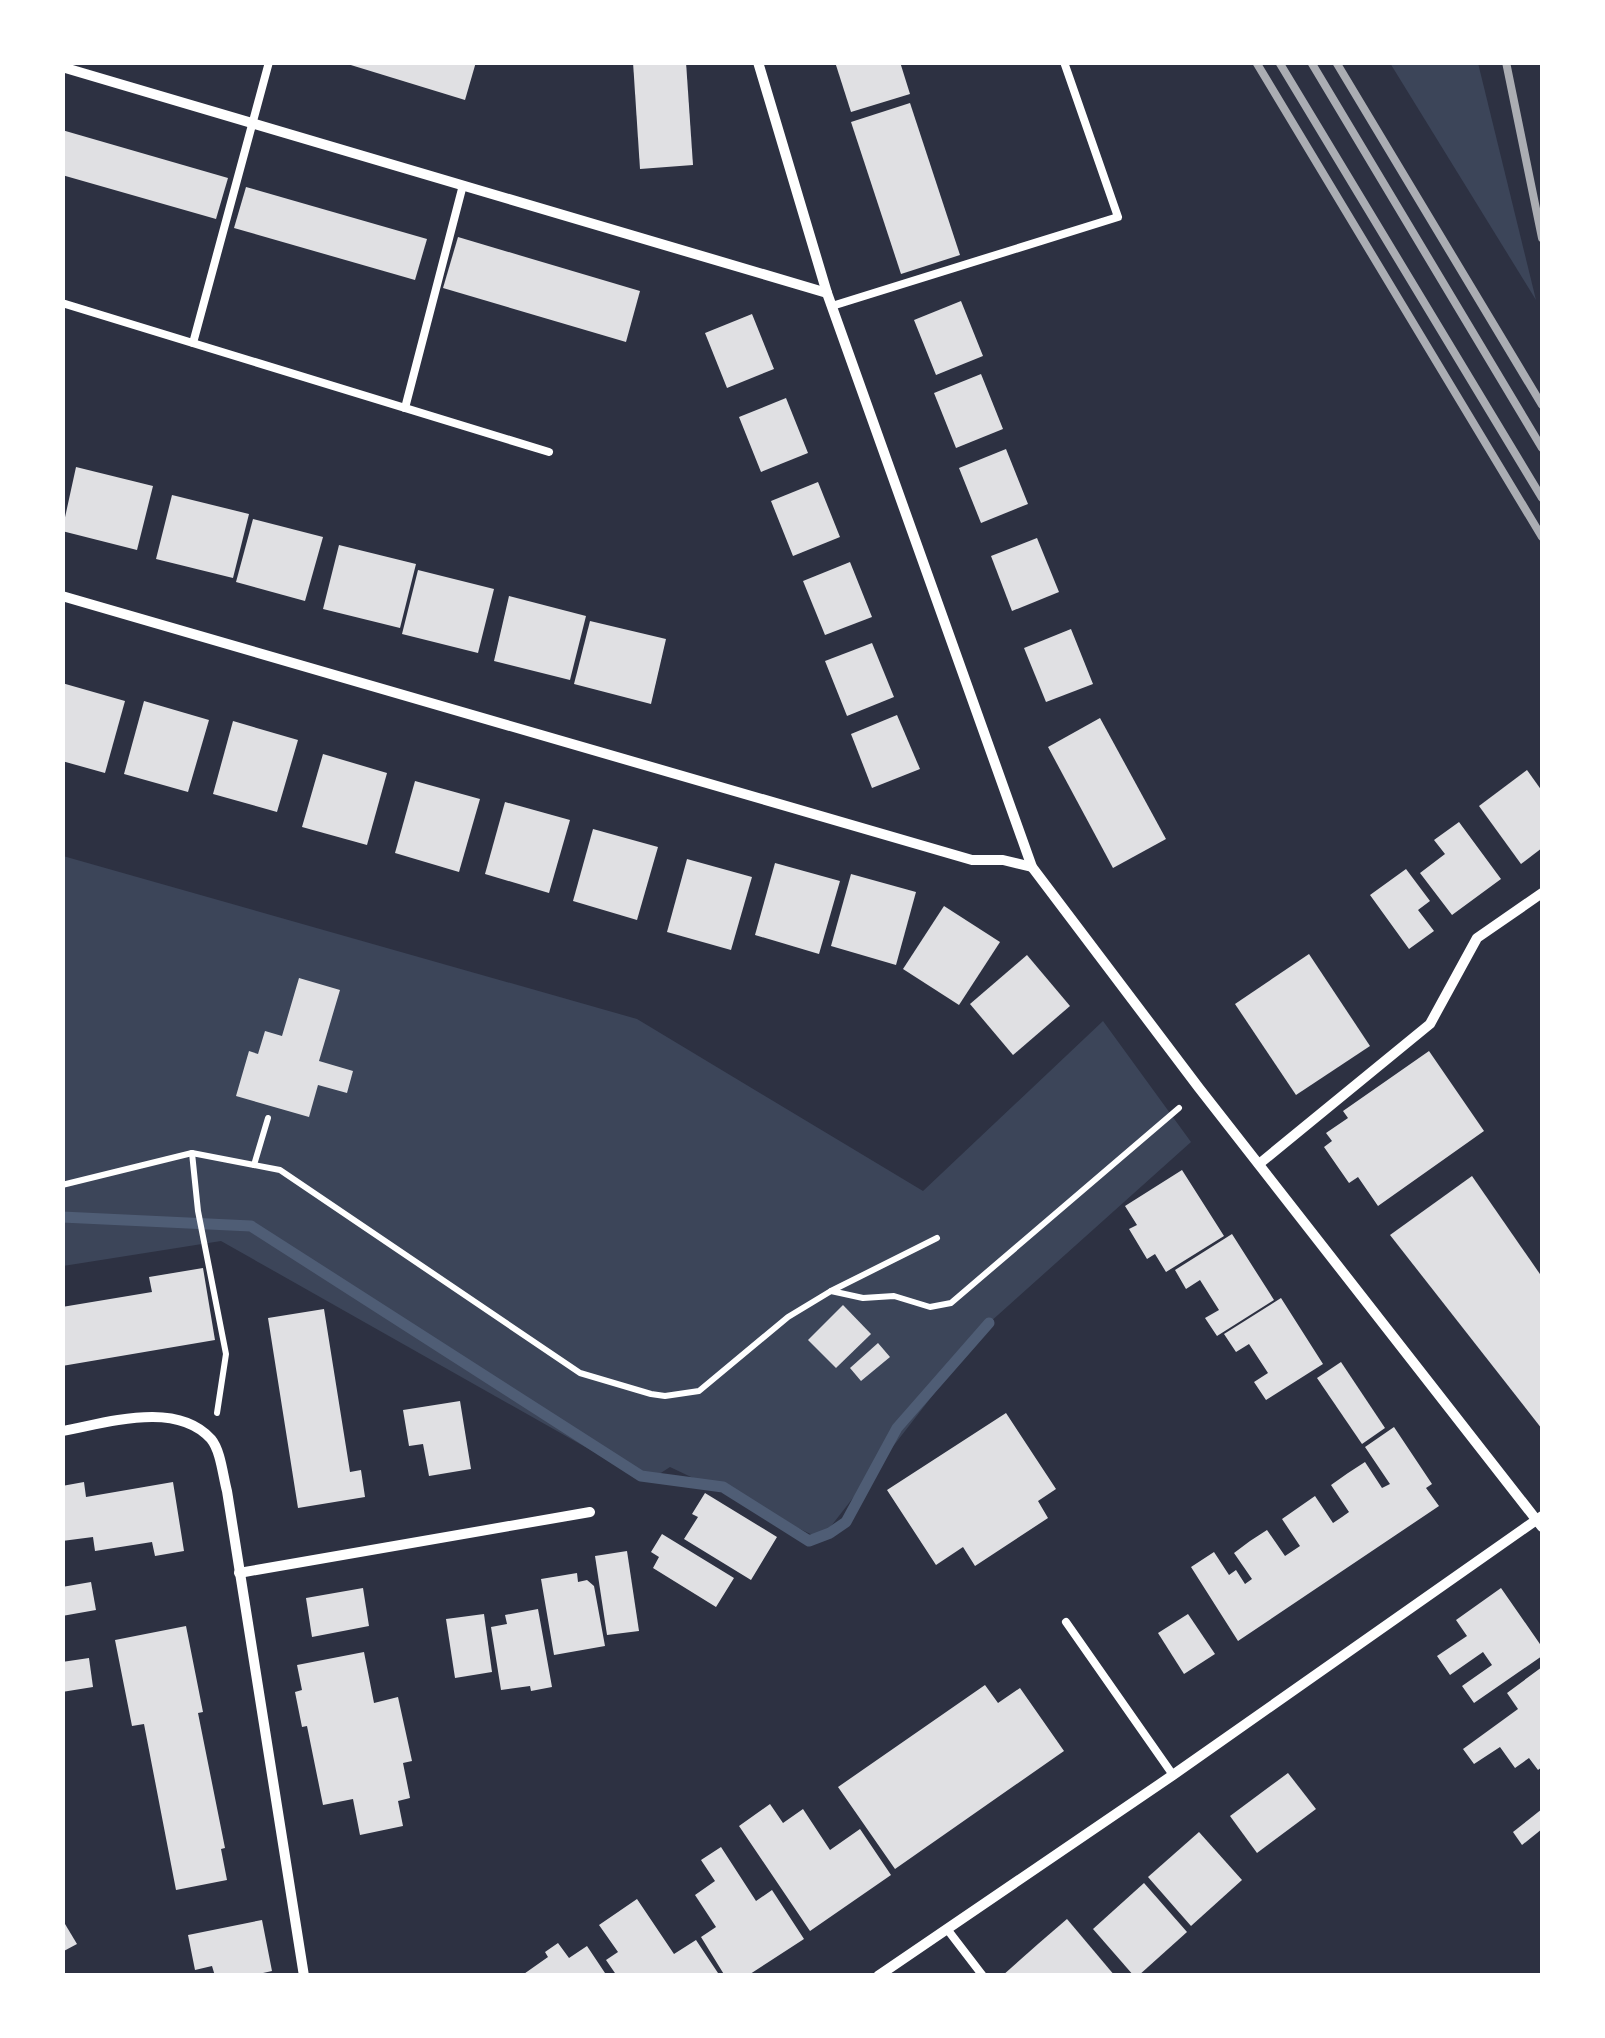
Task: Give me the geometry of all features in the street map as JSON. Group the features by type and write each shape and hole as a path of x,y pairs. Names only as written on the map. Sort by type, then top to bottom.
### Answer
{"street":[{"path":"758,62 827,293 1032,867 1259,1164 1541,1521 878,1976"},
{"path":"62,67 827,293"},
{"path":"62,596 972,860 1003,860 1032,867"},
{"path":"1259,1164 1430,1024 1477,938 1542,893"},
{"path":"62,1431 146,1417 188,1422 213,1441 227,1491 304,1976"},
{"path":"239,1573 590,1512"}],"lane":[{"path":"193,343 269,62"},
{"path":"832,306 1118,217 1064,62"},
{"path":"404,408 463,185"},
{"path":"62,303 549,452"},
{"path":"1066,1622 1173,1775"},
{"path":"947,1929 983,1976"}],"path":[{"path":"831,1291 864,1298 894,1296 930,1306 952,1304 1178,1108"},
{"path":"254,1165 268,1118"},
{"path":"62,1185 192,1153 280,1170 580,1372 665,1396 699,1392 788,1317 937,1238"},
{"path":"192,1153 198,1211 226,1354 213,1441"}],"shaded area":[{"path":"1390,63 1478,63 1536,300"},
{"path":"63,856 637,1019 923,1191 1103,1021 1191,1142 989,1323 821,1539 670,1467 647,1482 221,1241 63,1266"}],"building":[{"path":"341,62 476,62 465,100"},
{"path":"633,62 686,62 693,165 640,169"},
{"path":"835,62 900,62 910,94 851,112"},
{"path":"910,103 960,255 901,274 851,122"},
{"path":"62,130 228,178 216,219 62,175"},
{"path":"246,187 427,239 415,280 234,228"},
{"path":"458,237 640,291 626,342 443,288"},
{"path":"961,301 983,356 936,375 914,320"},
{"path":"752,314 774,369 727,388 705,333"},
{"path":"981,374 1003,429 956,448 934,393"},
{"path":"786,398 808,453 761,472 739,417"},
{"path":"1006,449 1028,504 981,523 959,468"},
{"path":"76,467 153,486 137,550 62,531"},
{"path":"818,482 840,537 793,556 771,501"},
{"path":"172,495 249,514 233,578 156,559"},
{"path":"253,519 323,537 305,601 236,582"},
{"path":"1037,538 1059,592 1012,611 991,556"},
{"path":"339,545 416,564 400,628 323,609"},
{"path":"850,562 872,617 825,635 803,581"},
{"path":"418,570 494,589 478,653 402,634"},
{"path":"509,596 586,616 570,680 494,661"},
{"path":"590,621 666,639 651,704 574,684"},
{"path":"1071,629 1093,684 1046,702 1024,648"},
{"path":"872,643 894,697 847,716 825,661"},
{"path":"62,683 125,701 105,773 62,761"},
{"path":"144,701 209,720 188,792 124,774"},
{"path":"897,715 920,769 872,788 851,734"},
{"path":"1100,718 1166,839 1113,868 1048,747"},
{"path":"233,721 298,740 277,812 213,794"},
{"path":"323,754 387,773 367,845 302,827"},
{"path":"1527,770 1542,791 1542,848 1521,864 1479,806"},
{"path":"415,781 480,799 459,872 395,853"},
{"path":"505,802 570,820 549,893 485,874"},
{"path":"1459,822 1501,879 1452,915 1420,873 1445,854 1434,840"},
{"path":"593,829 658,847 637,920 573,901"},
{"path":"687,859 752,877 731,950 667,932"},
{"path":"775,863 840,881 819,954 755,935"},
{"path":"1406,869 1430,901 1418,910 1434,931 1409,949 1370,895"},
{"path":"851,874 916,892 896,965 831,946"},
{"path":"944,906 1000,942 959,1005 903,969"},
{"path":"1309,954 1370,1046 1296,1095 1235,1004"},
{"path":"1027,955 1070,1006 1013,1055 970,1004"},
{"path":"299,978 340,990 319,1061 353,1071 347,1093 318,1085 309,1117 236,1096 249,1051 258,1054 265,1031 282,1036"},
{"path":"1429,1051 1484,1131 1378,1206 1358,1177 1349,1183 1324,1147 1332,1141 1326,1133 1348,1118 1343,1111"},
{"path":"1182,1170 1224,1236 1166,1272 1155,1254 1147,1259 1129,1229 1137,1225 1125,1206"},
{"path":"1472,1176 1542,1277 1542,1429 1390,1235"},
{"path":"1232,1234 1274,1300 1217,1336 1205,1318 1219,1310 1200,1280 1186,1289 1175,1270"},
{"path":"203,1268 215,1340 62,1366 62,1307 152,1292 149,1277"},
{"path":"1281,1298 1323,1364 1266,1400 1254,1382 1268,1373 1249,1344 1236,1352 1224,1334"},
{"path":"843,1305 871,1334 836,1368 808,1340"},
{"path":"324,1309 350,1472 361,1470 365,1497 298,1508 268,1318"},
{"path":"878,1343 890,1357 861,1381 850,1368"},
{"path":"1341,1362 1385,1428 1362,1444 1317,1378"},
{"path":"460,1401 471,1469 429,1476 423,1444 409,1446 403,1410"},
{"path":"1006,1413 1056,1489 1038,1501 1048,1518 975,1566 963,1547 936,1565 887,1490"},
{"path":"1394,1427 1432,1484 1426,1488 1439,1506 1238,1641 1191,1567 1214,1552 1229,1575 1236,1570 1245,1584 1252,1579 1234,1553 1267,1530 1285,1556 1300,1546 1282,1519 1315,1496 1333,1523 1342,1517 1349,1512 1331,1485 1348,1473 1365,1462 1382,1488 1390,1484 1365,1447"},
{"path":"84,1482 86,1497 173,1482 184,1551 155,1556 152,1542 95,1551 93,1537 62,1541 62,1486"},
{"path":"705,1493 777,1537 751,1580 684,1539 698,1517 692,1514"},
{"path":"662,1534 734,1578 716,1607 653,1568 659,1557 651,1552"},
{"path":"627,1551 639,1631 607,1635 595,1556"},
{"path":"577,1573 578,1582 587,1580 594,1586 605,1646 554,1655 541,1579"},
{"path":"91,1582 96,1610 62,1616 62,1587"},
{"path":"363,1588 369,1626 312,1637 306,1598"},
{"path":"1501,1588 1542,1647 1542,1656 1474,1703 1462,1686 1492,1665 1483,1652 1450,1675 1437,1656 1467,1636 1456,1620"},
{"path":"538,1609 552,1687 501,1690 491,1627 507,1624 505,1615"},
{"path":"484,1614 492,1672 455,1678 446,1619"},
{"path":"1188,1614 1215,1654 1184,1674 1158,1633"},
{"path":"186,1626 203,1712 198,1713 225,1848 221,1849 227,1880 176,1890 144,1724 132,1726 115,1640"},
{"path":"364,1652 374,1703 398,1697 412,1761 403,1763 410,1798 398,1801 403,1826 360,1835 353,1799 323,1805 307,1726 302,1727 295,1692 302,1690 297,1665"},
{"path":"89,1658 93,1687 62,1692 62,1662"},
{"path":"1542,1667 1542,1767 1538,1770 1529,1758 1515,1768 1500,1747 1474,1764 1463,1749 1518,1709 1507,1693"},
{"path":"985,1685 998,1703 1020,1688 1064,1751 895,1869 838,1787"},
{"path":"1288,1773 1316,1809 1257,1853 1230,1816"},
{"path":"770,1804 783,1823 803,1809 830,1850 860,1829 891,1875 810,1931 739,1826"},
{"path":"1542,1809 1542,1829 1522,1845 1513,1832"},
{"path":"1199,1832 1242,1880 1191,1926 1148,1877"},
{"path":"721,1847 756,1901 772,1890 804,1939 747,1976 725,1976 701,1937 716,1927 695,1895 715,1881 701,1860"},
{"path":"1144,1883 1187,1932 1134,1976 1093,1929"},
{"path":"637,1899 674,1954 696,1940 720,1976 617,1976 606,1960 618,1952 599,1925"},
{"path":"62,1919 77,1944 62,1952"},
{"path":"1067,1919 1115,1976 1002,1976 1038,1944"},
{"path":"262,1920 272,1971 250,1976 215,1976 212,1966 195,1970 188,1935"},
{"path":"558,1943 569,1958 587,1946 607,1976 521,1976 548,1957 545,1952"}],"waterway":[{"path":"62,1217 251,1226 641,1476 723,1487 809,1541 846,1522 897,1428 989,1323"}],"railway":[{"path":"1256,62 1542,537"},
{"path":"1279,62 1542,498"},
{"path":"1311,62 1542,448"},
{"path":"1336,62 1542,405"},
{"path":"1506,62 1542,238"}]}
